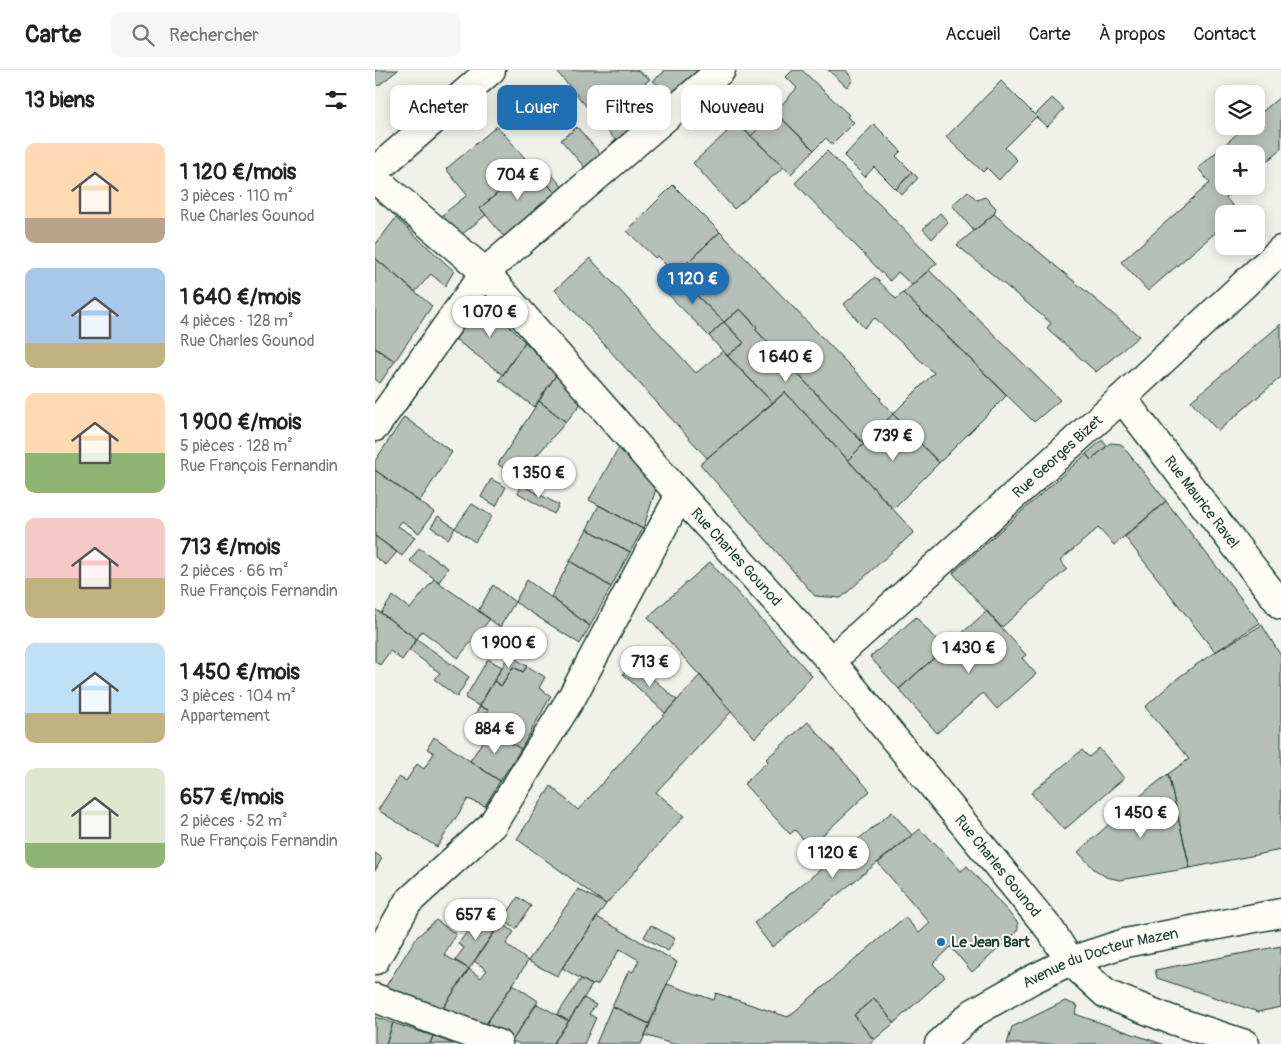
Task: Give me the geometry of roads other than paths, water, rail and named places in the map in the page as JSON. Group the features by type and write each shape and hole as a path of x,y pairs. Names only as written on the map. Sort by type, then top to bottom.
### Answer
{"street":[{"path":"375,171 491,70"},
{"path":"375,427 485,272 721,70"},
{"name":"Rue Charles Gounod","path":"375,179 485,272 681,495 831,661 1051,931 1070,961 1106,994 1169,1019 1245,1044"},
{"name":"Rue Georges Bizet","path":"831,661 1122,398 1281,250"},
{"name":"Rue Maurice Ravel","path":"1122,398 1281,605"},
{"path":"375,960 408,902 492,825 572,697 681,495"},
{"name":"Avenue du Docteur Mazen","path":"939,1044 973,1013 1031,980 1070,961 1125,943 1281,913"},
{"path":"375,998 499,1044"}],"place":[{"name":"Le Jean Bart","path":"941,942"}]}
